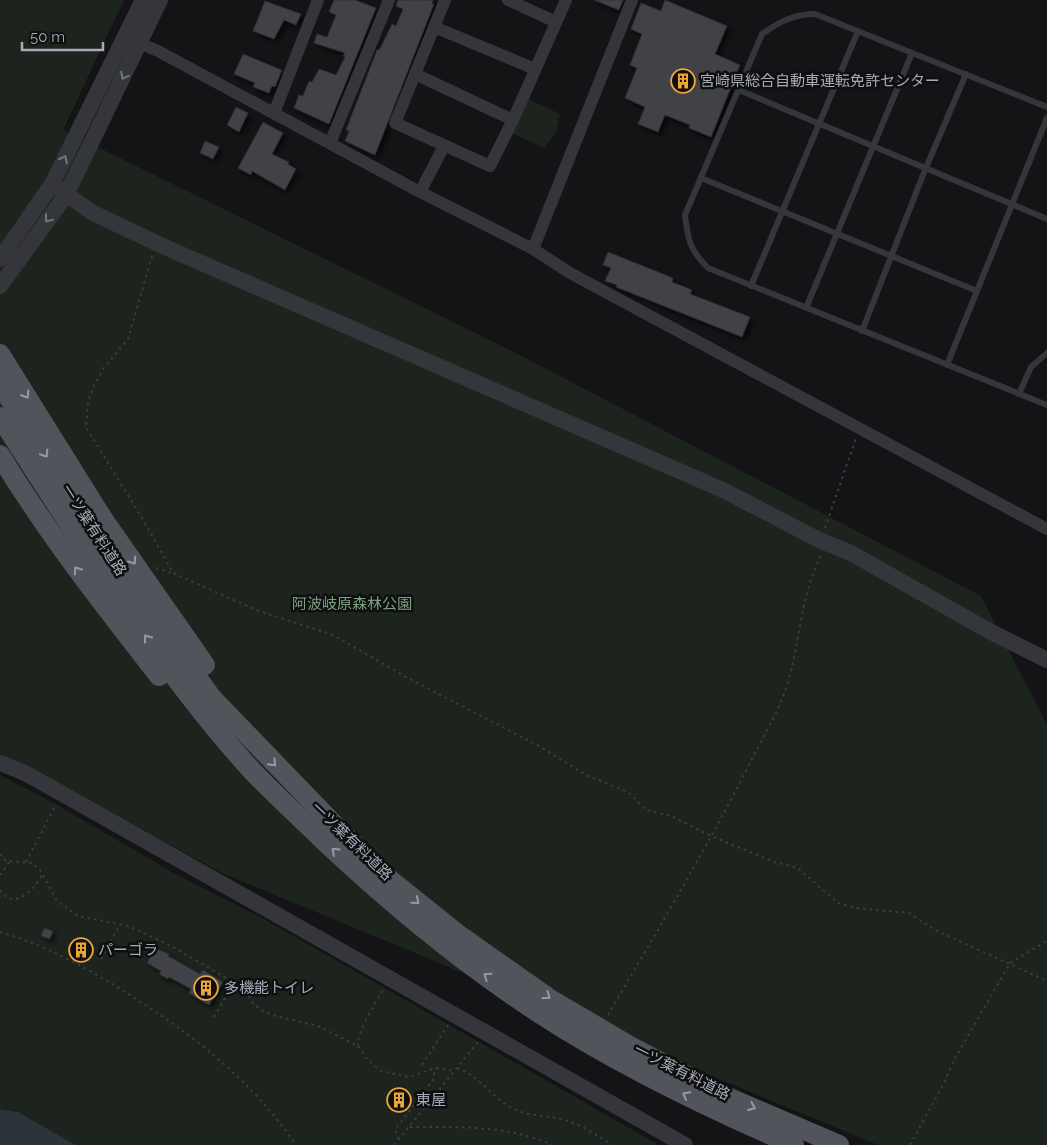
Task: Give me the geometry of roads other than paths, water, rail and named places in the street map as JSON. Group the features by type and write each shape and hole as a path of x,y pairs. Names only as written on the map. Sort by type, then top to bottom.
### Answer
{"main road":[{"path":"0,354 103,518 232,702 254,743"},
{"name":"一ツ葉有料道路","path":"0,384 116,580 181,684 246,764 371,885 445,946 539,1013 626,1064 716,1111 794,1145"},
{"name":"一ツ葉有料道路","path":"0,417 116,580 212,698 378,870 459,935 550,999 630,1046 726,1096 839,1145"},
{"path":"0,456 25,496 89,586 173,694 222,749 246,764"}],"street":[{"path":"0,286 66,195 132,40 143,0"},
{"path":"0,259 52,184 132,40 160,0"},
{"path":"274,113 318,0"},
{"path":"330,143 390,0"},
{"path":"445,0 394,123 490,166 566,0"},
{"path":"508,0 556,22"},
{"path":"533,249 632,0"},
{"path":"434,26 535,69"},
{"path":"132,40 274,113 420,192 533,249 570,273 1047,529"},
{"path":"414,74 512,120"},
{"path":"420,192 444,146"},
{"path":"52,184 92,213 723,490 819,540 851,553 989,631 1047,660"},
{"path":"819,540 843,559 1047,672"},
{"path":"0,763 25,773 685,1145"}],"lane":[{"path":"1047,107 815,14 800,14 778,23 762,34 685,215 687,234 694,254 708,268 1047,405"},
{"path":"751,286 858,32"},
{"path":"806,308 871,147 912,54"},
{"path":"862,331 925,170 966,74"},
{"path":"739,90 925,170 1047,219"},
{"path":"947,365 1047,118"},
{"path":"701,178 892,254 977,291"},
{"path":"1019,394 1031,367 1047,353"}],"place":[{"name":"宮崎県総合自動車運転免許センター","path":"683,81"},
{"name":"パーゴラ","path":"81,950"},
{"name":"多機能トイレ","path":"206,988"},
{"name":"東屋","path":"399,1100"}],"park label":[{"name":"阿波岐原森林公園","path":"352,604"}]}
